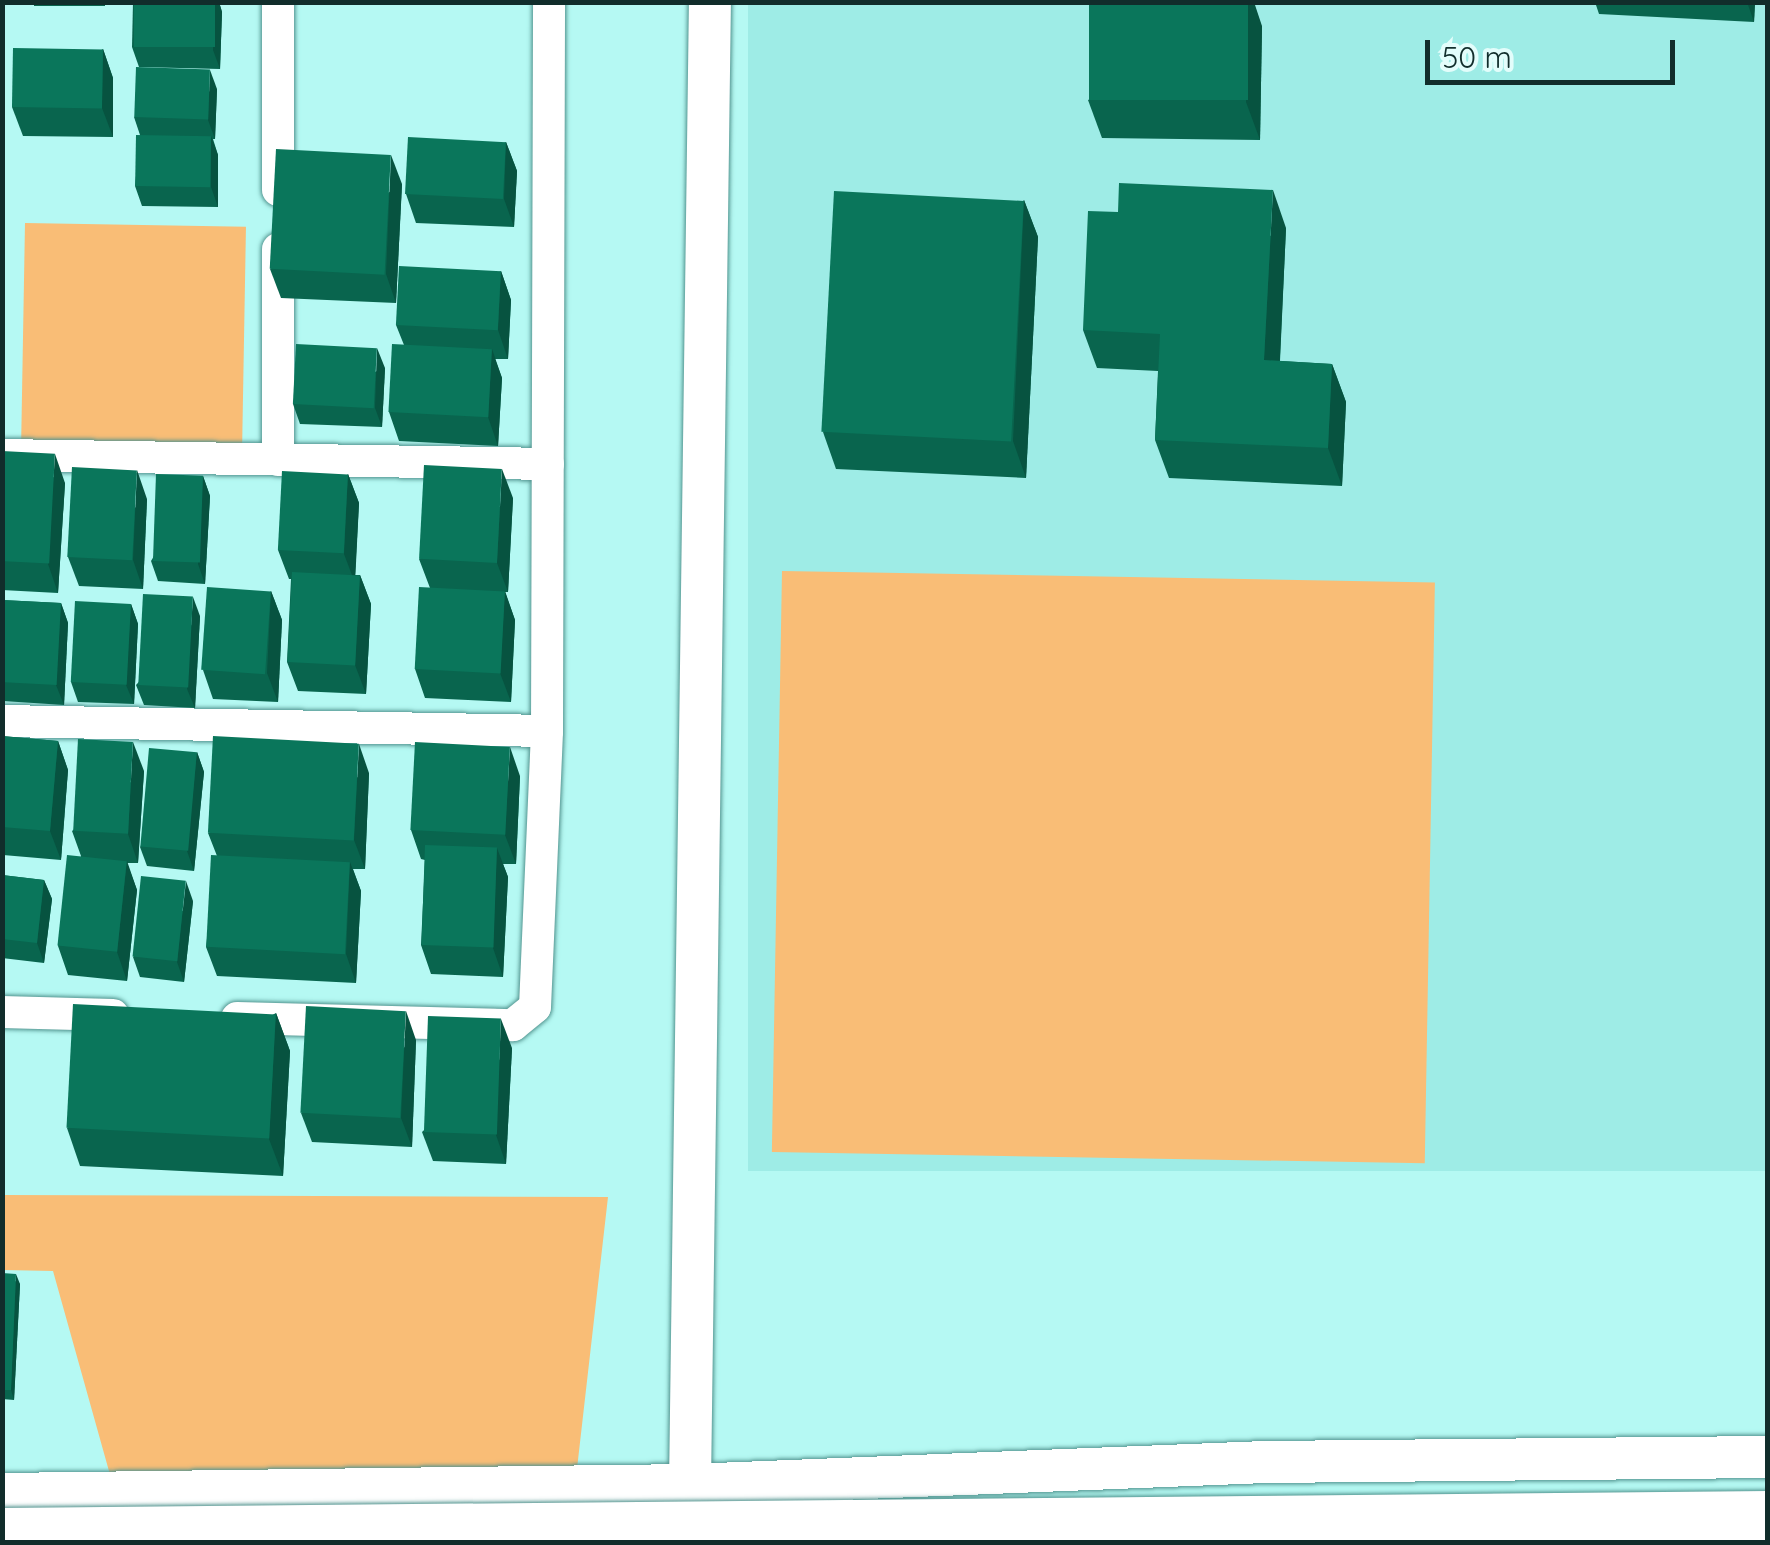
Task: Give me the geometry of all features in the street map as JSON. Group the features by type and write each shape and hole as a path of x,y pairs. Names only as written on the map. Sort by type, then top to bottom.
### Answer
{"highway":[{"path":"2,1535 1768,1518"}],"street":[{"path":"278,2 278,460"},
{"path":"199,1017 513,1026 527,1019 539,990 547,731 549,2"},
{"path":"686,2 675,1485 698,1510 696,1542"},
{"path":"655,1542 675,1485 710,2"},
{"path":"2,456 548,464"},
{"path":"2,721 547,731"},
{"path":"2,1012 140,1015"},
{"path":"2,1494 675,1485 1264,1462 1768,1457"}],"shaded area":[{"path":"748,3 1767,3 1767,1171 748,1171"},
{"path":"25,223 246,227 242,448 21,444"},
{"path":"782,571 1435,582 1425,1163 772,1152"},
{"path":"3,1195 608,1197 574,1495 114,1489 53,1271 3,1270"}],"building":[{"path":"134,2 215,2 215,47 134,47"},
{"path":"1089,2 1248,2 1248,100 1089,100"},
{"path":"13,48 103,50 102,109 12,107"},
{"path":"136,67 210,70 208,120 134,117"},
{"path":"136,135 211,136 210,187 135,186"},
{"path":"408,137 506,142 503,199 405,194"},
{"path":"276,149 391,155 385,275 270,269"},
{"path":"1119,183 1273,190 1264,360 1332,364 1328,448 1155,440 1160,334 1083,330 1088,211 1118,212"},
{"path":"834,191 1024,201 1011,442 821,432"},
{"path":"399,266 501,271 498,330 396,325"},
{"path":"296,344 377,348 374,408 293,404"},
{"path":"392,344 492,349 488,417 388,412"},
{"path":"2,451 55,454 49,564 2,561"},
{"path":"424,465 502,469 497,563 419,559"},
{"path":"72,467 137,470 132,560 67,557"},
{"path":"282,471 348,474 344,553 278,550"},
{"path":"156,474 203,476 200,563 153,561"},
{"path":"292,572 360,576 355,665 287,662"},
{"path":"207,587 271,591 265,674 201,670"},
{"path":"419,587 505,592 501,673 415,669"},
{"path":"143,594 193,597 188,687 138,685"},
{"path":"2,600 61,603 57,685 2,682"},
{"path":"75,601 131,604 127,685 71,682"},
{"path":"2,736 58,741 50,831 2,827"},
{"path":"213,736 359,744 354,841 208,833"},
{"path":"78,739 133,742 128,834 73,831"},
{"path":"415,742 510,747 505,835 410,830"},
{"path":"149,748 197,752 188,851 140,847"},
{"path":"425,845 497,848 493,947 422,945"},
{"path":"67,855 127,861 117,952 57,946"},
{"path":"211,855 350,862 345,954 206,947"},
{"path":"2,875 44,880 37,943 2,939"},
{"path":"141,876 186,881 177,961 133,957"},
{"path":"73,1004 276,1015 269,1138 67,1128"},
{"path":"306,1006 406,1011 400,1118 300,1113"},
{"path":"428,1016 501,1019 497,1134 424,1132"},
{"path":"2,1273 16,1274 11,1390 2,1390"}]}
